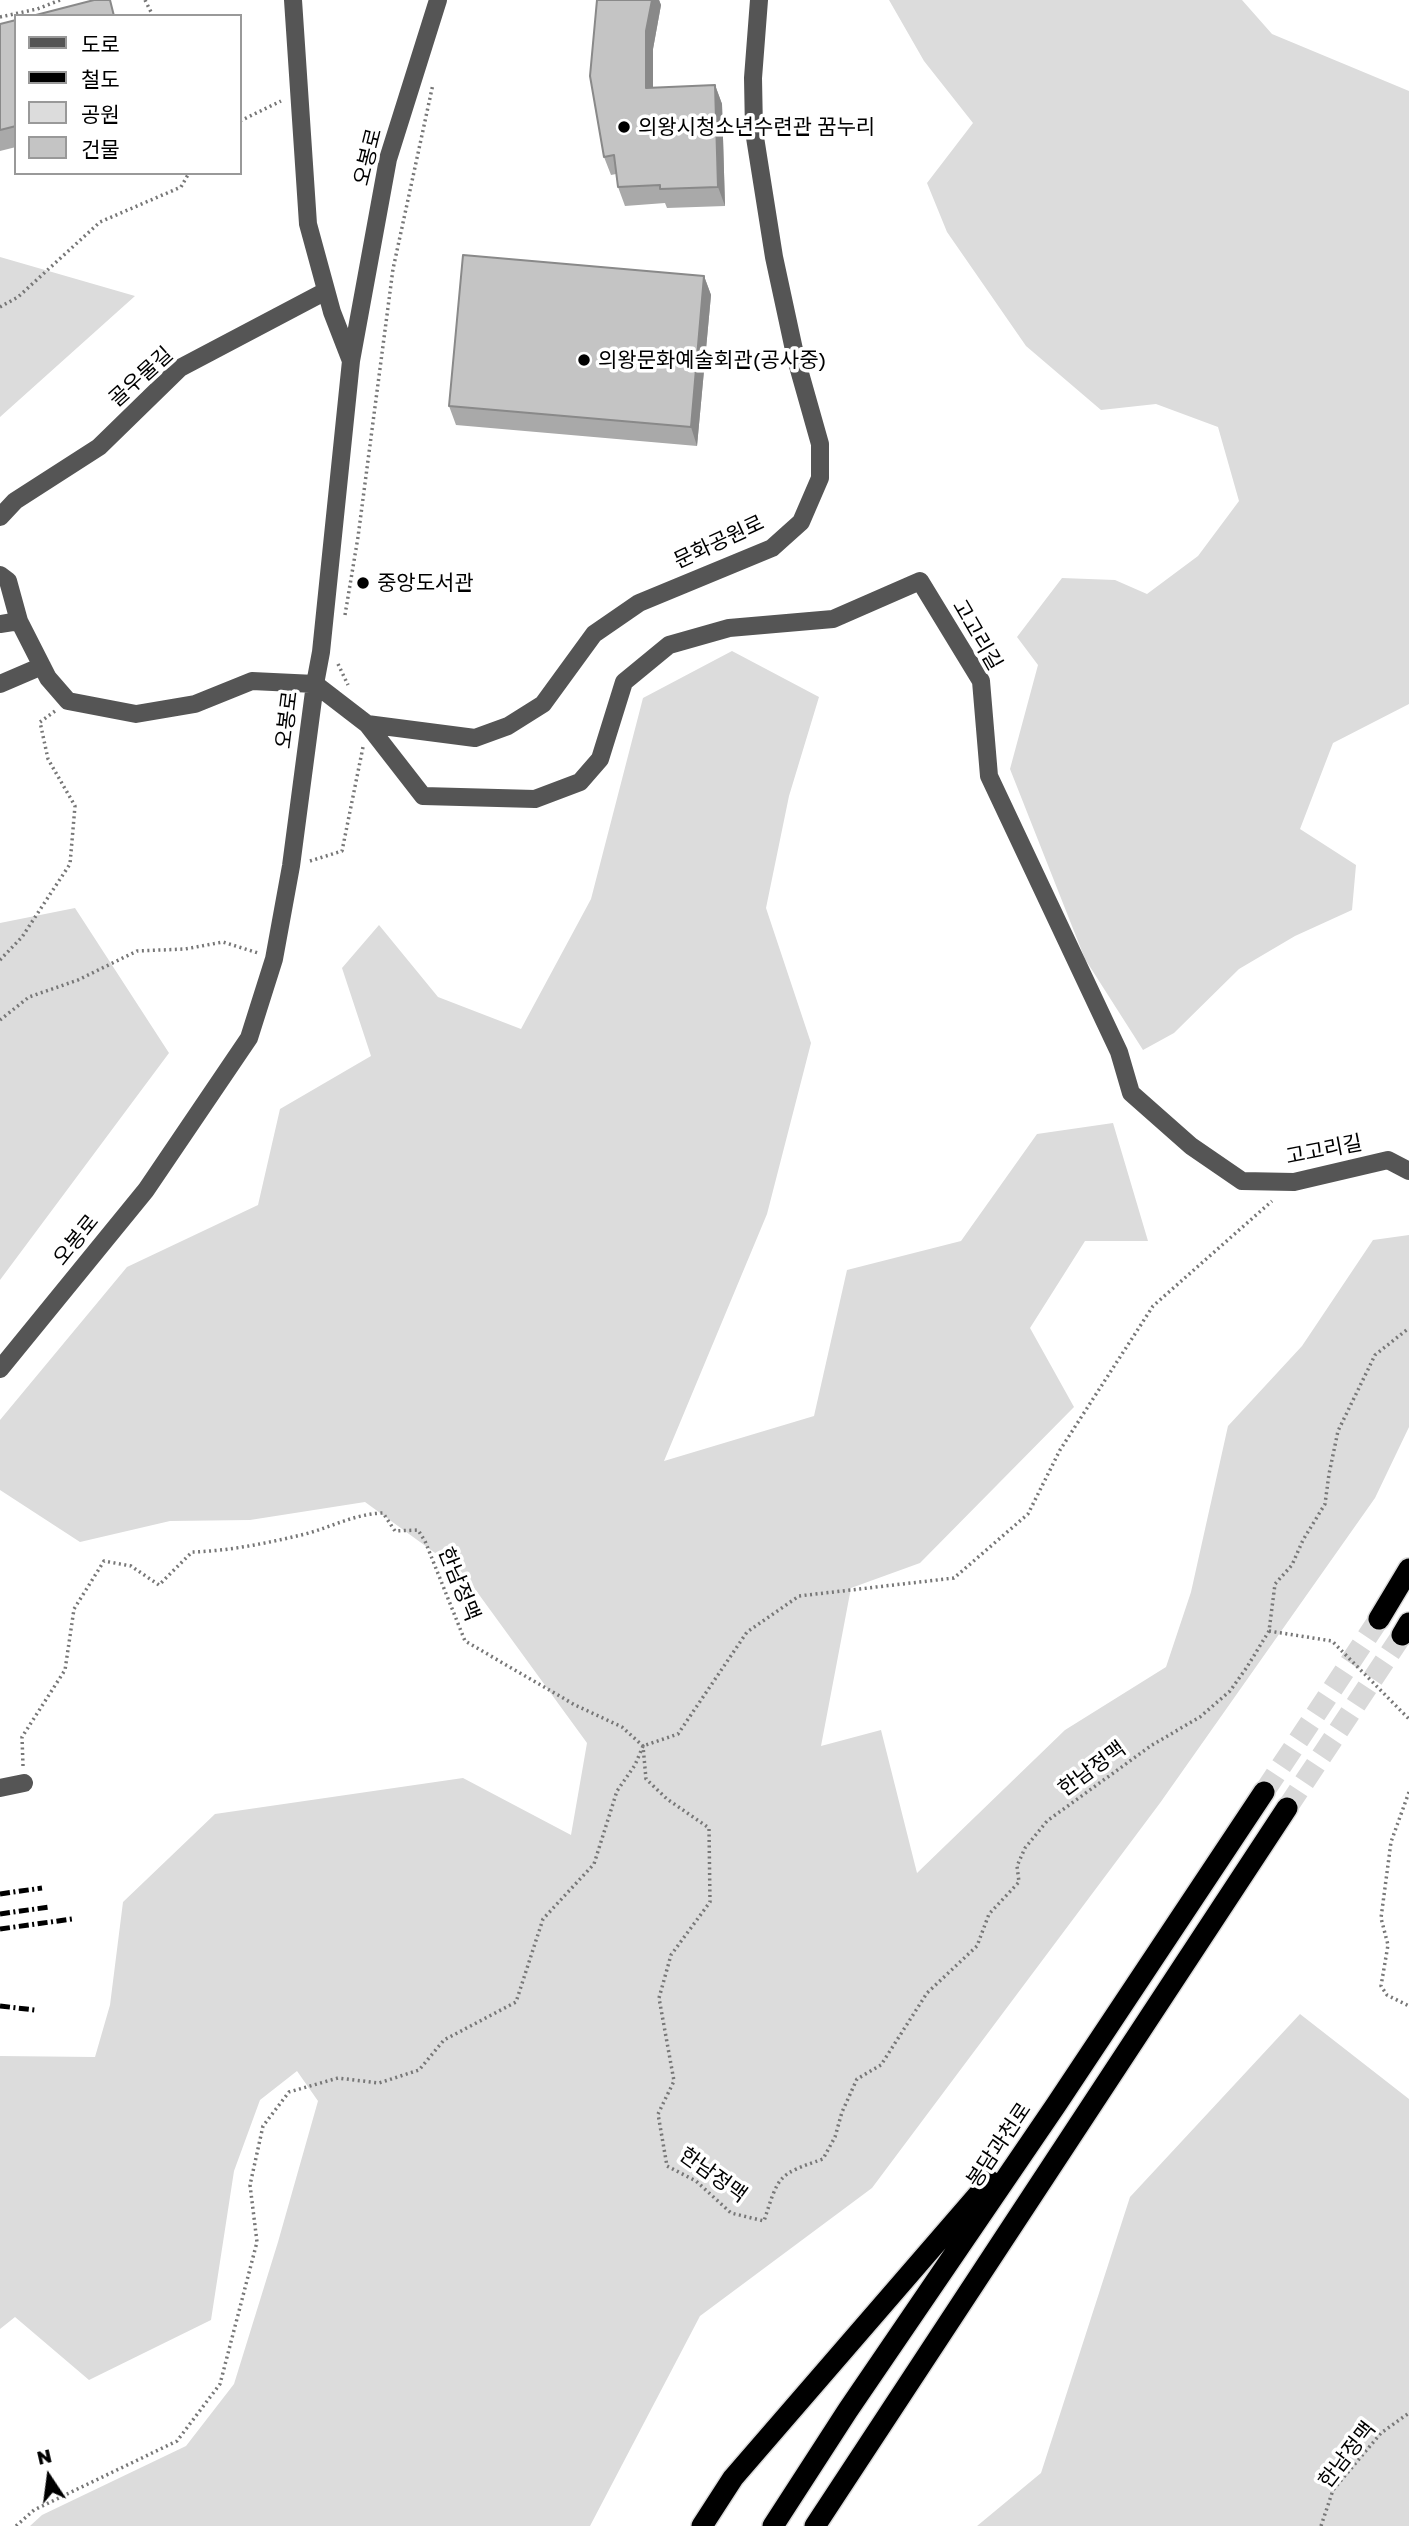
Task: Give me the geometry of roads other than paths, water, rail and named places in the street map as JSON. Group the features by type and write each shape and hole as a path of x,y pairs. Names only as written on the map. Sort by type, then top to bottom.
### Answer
{"highway":[{"path":"1379,1619 1409,1569"},
{"name":"봉담과천로","path":"773,2526 848,2410 1265,1792"},
{"path":"815,2526 1287,1808"},
{"path":"702,2526 733,2478 1056,2105"}],"street":[{"path":"293,0 308,224 326,291 351,361"},
{"name":"오봉로","path":"0,1369 146,1190 249,1038 274,959 291,866 321,652 351,361 388,159 438,0"},
{"name":"문화공원로","path":"367,724 475,738 508,726 543,704 594,634 639,603 772,548 801,522 820,478 820,444 796,359 774,257 754,131 753,78 759,0"},
{"name":"골우물길","path":"0,517 15,501 99,447 180,368 326,291"},
{"path":"0,575 8,581 19,621 48,678 68,701 136,714 195,704 252,681 315,684 367,724"},
{"name":"고고리길","path":"367,724 423,796 535,799 580,782 600,759 624,682 669,645 729,628 832,619 920,581 981,681 989,776 1119,1052 1131,1093 1191,1146 1242,1181 1294,1182 1388,1160 1409,1171"},
{"path":"0,624 19,621"},
{"path":"0,684 42,666"},
{"path":"0,1360 17,1349"},
{"path":"0,1788 24,1783"}],"tunnel":[{"path":"1264,1792 1379,1619"},
{"path":"1287,1808 1402,1635"}],"railway":[{"path":"0,1894 42,1888"},
{"path":"0,1914 49,1907"},
{"path":"0,1929 72,1919"},
{"path":"0,2006 35,2010"}],"place":[{"name":"의왕시청소년수련관 꿈누리","path":"624,127"},
{"name":"의왕문화예술회관(공사중)","path":"584,360"},
{"name":"중앙도서관","path":"363,583"}]}
